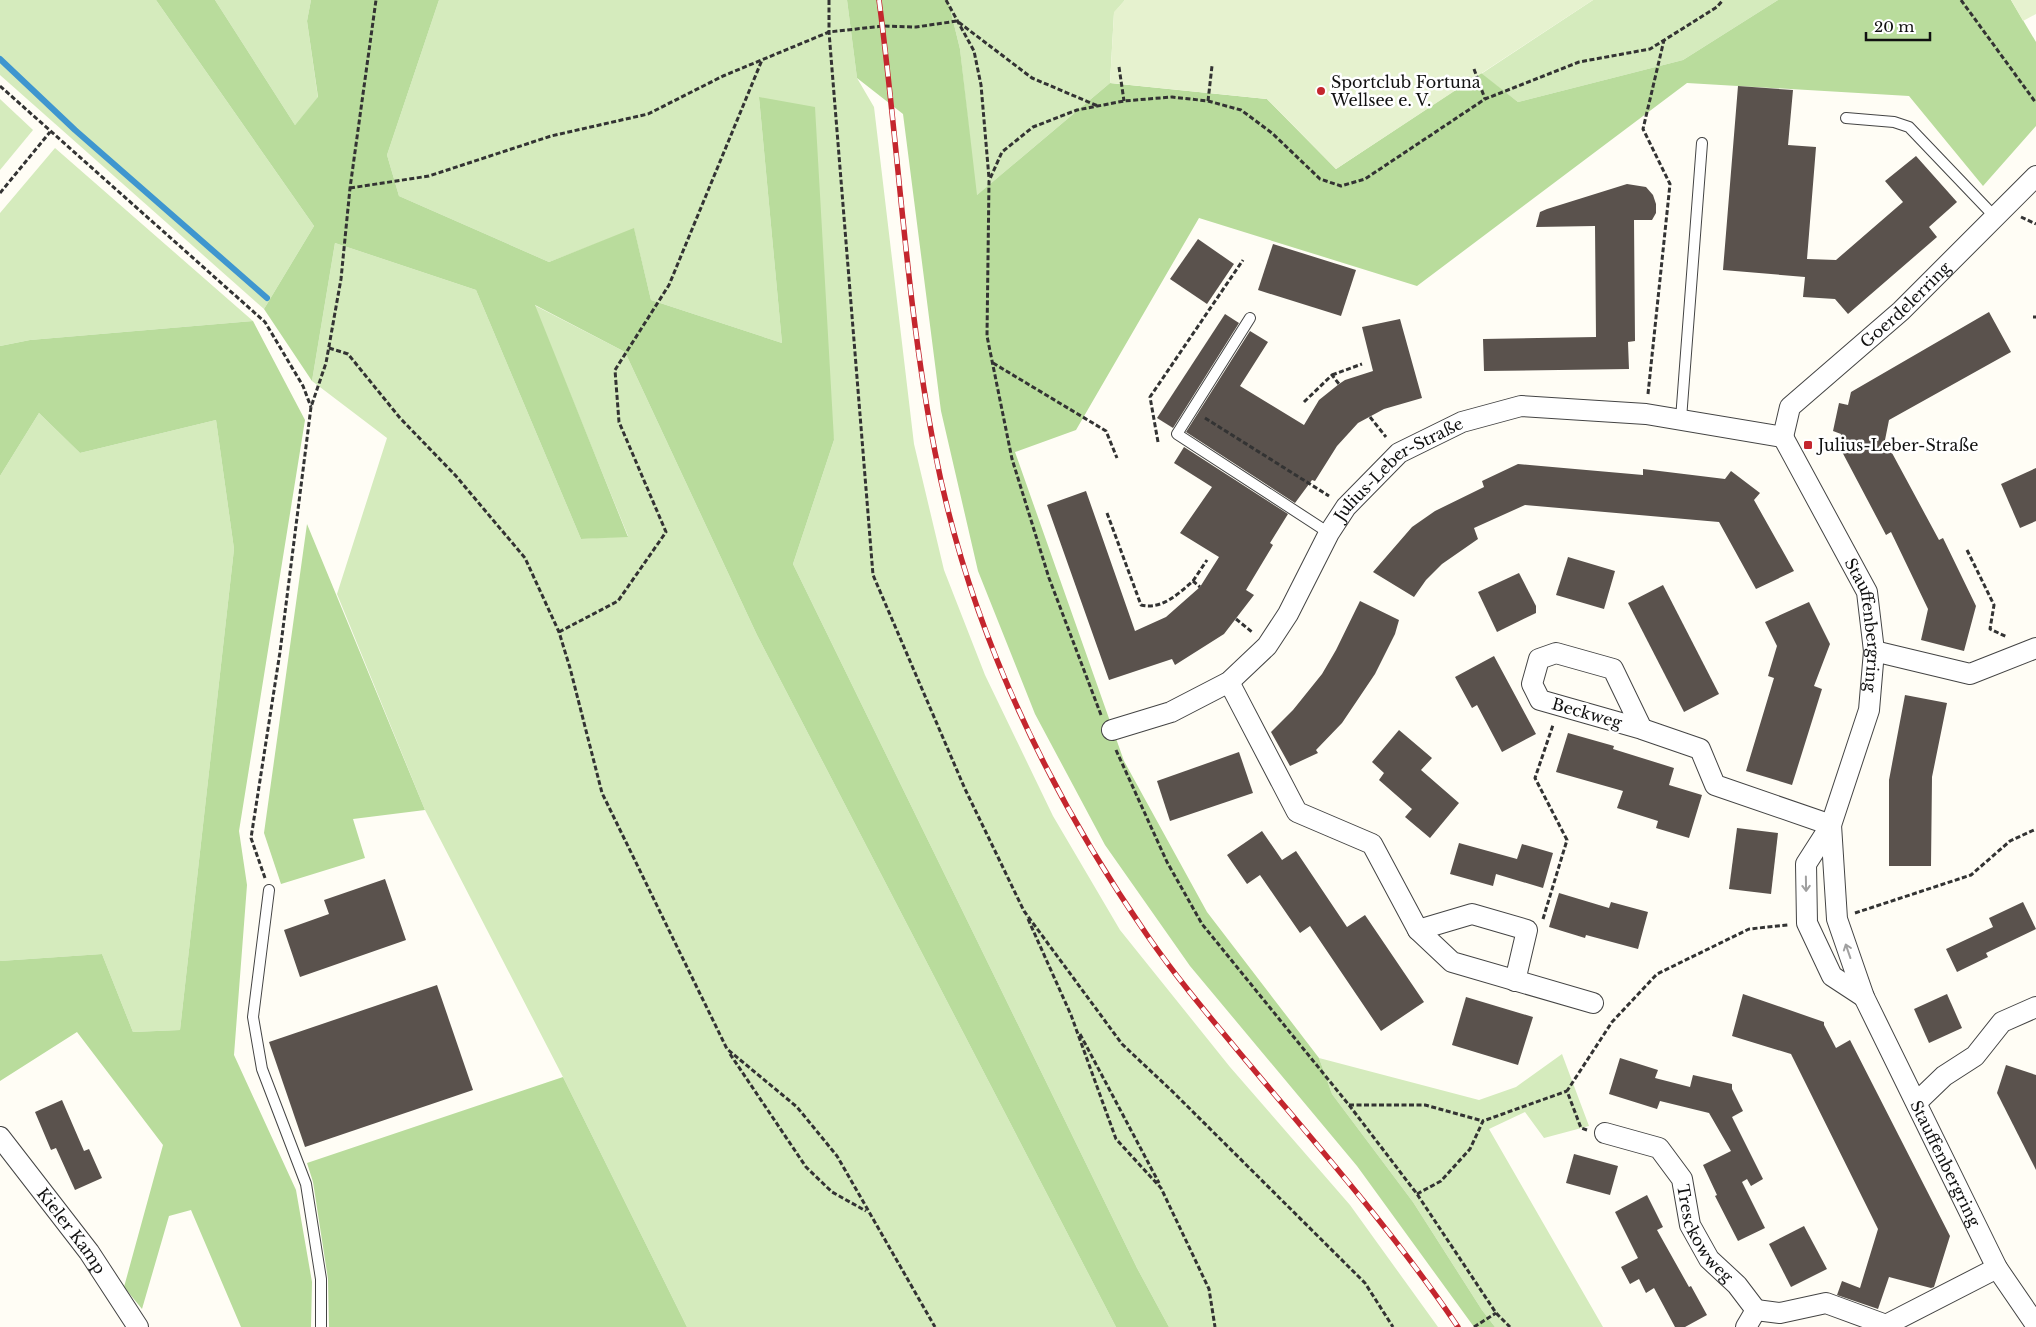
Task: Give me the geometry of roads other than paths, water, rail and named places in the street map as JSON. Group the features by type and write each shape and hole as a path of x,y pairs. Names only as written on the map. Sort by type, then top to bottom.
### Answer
{"street":[{"name":"Goerdelerring","path":"1783,437 1790,407 1901,310 2036,176"},
{"name":"Julius-Leber-Straße","path":"1110,734 1171,712 1229,682 1267,646 1288,614 1329,533 1346,507 1399,453 1462,422 1522,406 1646,414 1783,437"},
{"name":"Stauffenbergring","path":"1783,437 1866,592 1874,651 1869,710 1831,825 1806,864 1807,923 1832,976 1864,997"},
{"path":"1874,651 1970,674 2036,648"},
{"name":"Beckweg","path":"1642,729 1613,669 1556,652 1539,659 1532,684 1540,700 1642,729 1700,749 1716,785 1831,825"},
{"path":"1229,682 1297,812 1372,844 1418,930 1452,962 1593,1003"},
{"name":"Stauffenbergring","path":"1831,825 1837,920 1864,997 1997,1268 2036,1325"},
{"path":"1418,930 1472,914 1527,930 1515,981"},
{"path":"1916,1102 1944,1076 1975,1056 2002,1022 2036,1007"},
{"name":"Tresckowweg","path":"1605,1133 1659,1148 1682,1179 1690,1225 1709,1259 1737,1286 1756,1310"},
{"name":"Kieler Kamp","path":"0,1137 89,1252 138,1327"},
{"path":"1746,1327 1756,1310 1779,1320 1826,1303 1886,1325 1997,1268"}],"lane":[{"path":"1846,118 1894,122 1909,127 1995,217"},
{"path":"1681,419 1702,143"},
{"path":"1250,318 1176,434 1329,533"},
{"path":"269,890 253,1017 262,1069 306,1184 321,1279 321,1327"}],"waterway":[{"path":"0,59 75,130 267,298"}],"railway":[{"path":"879,0 917,340 935,452 950,517 968,581 1016,705 1076,823 1159,952 1210,1017 1383,1226 1458,1327"}],"place":[{"name":"Sportclub Fortuna Wellsee e. V.","path":"1321,91"},
{"name":"Julius-Leber-Straße","path":"1808,445"}]}
